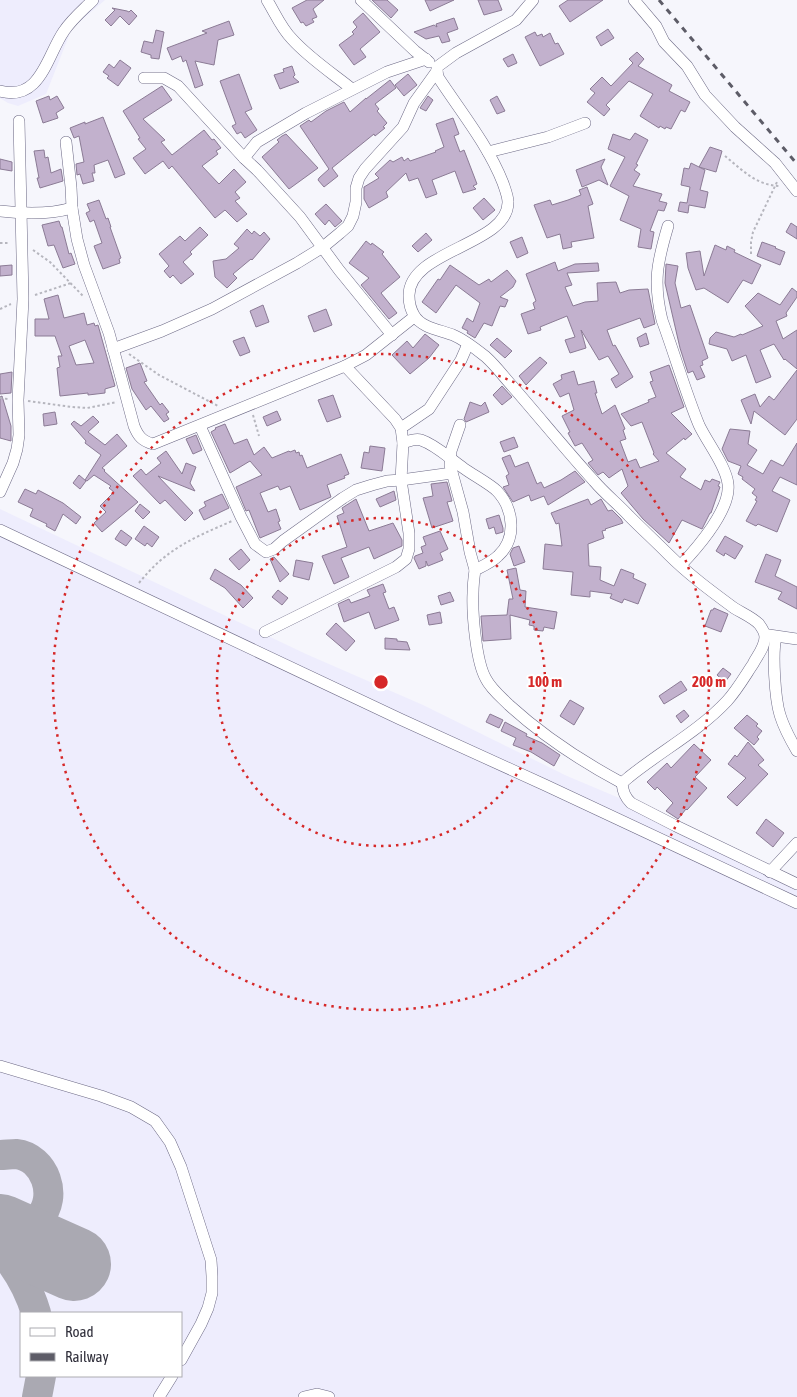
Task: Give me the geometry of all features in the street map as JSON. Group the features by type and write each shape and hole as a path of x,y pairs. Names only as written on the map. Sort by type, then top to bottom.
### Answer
{"street":[{"path":"0,91 6,93 20,91 36,82 46,68 64,31 93,0"},
{"path":"267,0 285,31 292,39 352,90"},
{"path":"361,0 437,69 438,77 488,152 498,172 508,201 507,214 496,226 472,242 436,259 418,274 409,288 409,302 414,317 434,329 452,335 486,357 605,493 681,565 714,593 740,612 755,620 770,635 774,644 780,714 787,733 797,751"},
{"path":"116,348 162,331 212,309 323,247 348,226 353,216 359,178 404,127 414,103 437,69 447,58 456,52 516,20 533,0"},
{"path":"634,0 656,26 664,42 686,66 705,95 747,139 766,153 796,189"},
{"path":"244,158 257,142 306,113 387,72 426,60"},
{"path":"144,78 164,78 178,86 300,216 339,270 392,335"},
{"path":"0,492 17,449 19,435 18,400 23,299 19,122"},
{"path":"488,152 548,137 585,123"},
{"path":"66,142 72,208 84,265 116,348 126,399 134,426 138,436 146,442 153,444 345,366 366,355 414,317"},
{"path":"0,211 21,213 59,212 72,208"},
{"path":"668,226 657,272 656,288 662,320 700,428 724,470 728,484 727,496 721,511 701,543 681,565"},
{"path":"400,428 429,409 461,360 468,344"},
{"path":"265,632 396,567 406,559 409,549 409,533 401,480 403,443 400,428 395,419 345,366"},
{"path":"460,425 450,458 475,570 472,592 476,644 479,662 486,680 499,695 540,731 590,766 622,783 626,798 631,803 797,884"},
{"path":"200,426 241,518 256,544 266,552 356,490 387,481 452,473"},
{"path":"403,443 419,439 431,444 496,490 503,498 511,518 512,528 510,537 496,558 475,570"},
{"path":"0,530 400,719 797,903"},
{"path":"770,635 797,639"},
{"path":"622,783 696,728 729,699 760,652 764,641 770,635"},
{"path":"770,872 797,843"},
{"path":"0,1066 101,1096 131,1107 155,1121 170,1142 181,1167 210,1260 212,1276 212,1293 208,1308 182,1358"},
{"path":"162,1394 171,1377"},
{"path":"304,1397 317,1394 329,1397"}],"path":[{"path":"725,156 754,179 766,185 796,189"},
{"path":"751,254 752,232 774,186 783,172"},
{"path":"22,244 50,262 84,297"},
{"path":"116,348 230,414"},
{"path":"0,398 72,408 97,407 126,399"},
{"path":"252,405 259,436"},
{"path":"131,592 158,562 175,548 196,536 241,518"}],"shaded area":[{"path":"0,0 105,0 72,28 46,94 18,106 0,98"},
{"path":"0,509 306,654 423,705 567,776 662,816 797,880 797,1397 0,1397"}],"building":[{"path":"307,0 324,0 313,9 317,17 312,19 314,22 306,26 303,22 301,23 292,8"},
{"path":"372,0 387,0 398,10 391,18"},
{"path":"425,0 454,0 430,11"},
{"path":"478,0 498,0 502,10 484,15"},
{"path":"568,0 603,0 570,22 559,6"},
{"path":"112,8 129,12 131,10 137,16 129,25 120,16 111,26 105,20 115,10"},
{"path":"363,13 380,32 360,49 366,57 354,65 339,45 354,34 352,32 357,27 353,22"},
{"path":"454,18 458,29 447,33 450,41 442,43 439,36 426,39 414,32 434,25 437,27 436,24"},
{"path":"229,21 234,35 218,40 214,65 195,61 203,85 195,88 186,60 183,62 181,56 172,60 167,48 207,33 202,31"},
{"path":"608,29 614,38 601,46 596,37"},
{"path":"156,30 164,32 159,59 151,58 151,55 141,52 144,41 153,43"},
{"path":"535,32 537,36 542,34 543,37 550,33 555,44 558,43 564,54 540,66 525,37"},
{"path":"637,52 644,59 638,66 672,85 669,91 690,102 685,112 681,110 671,129 666,127 665,129 660,126 659,128 640,116 653,94 629,81 606,105 610,109 604,116 587,102 595,93 590,89 602,77 611,86 633,63 629,59"},
{"path":"513,54 517,63 508,67 503,59"},
{"path":"120,60 131,68 118,86 107,78 109,76 103,72 109,64 114,68"},
{"path":"292,66 295,75 293,77 299,82 280,89 274,75 284,72 283,69"},
{"path":"239,74 252,109 245,112 257,130 245,138 241,132 237,134 232,126 236,124 220,81"},
{"path":"408,74 417,85 404,96 395,85"},
{"path":"390,80 396,88 375,104 379,109 377,111 387,123 383,127 385,128 375,136 374,134 332,168 338,176 324,187 318,180 329,169 300,126 309,120 311,122 326,111 344,102 350,112"},
{"path":"162,86 172,100 143,119 165,140 161,142 172,155 204,130 212,140 214,139 221,148 216,151 218,154 202,166 219,184 234,169 246,182 235,192 240,198 235,201 247,214 237,222 225,210 215,218 172,166 169,169 163,161 145,174 133,158 146,149 138,139 140,138 123,111"},
{"path":"49,96 50,100 57,96 64,108 56,113 58,118 43,123 36,101"},
{"path":"428,96 433,100 426,111 420,108"},
{"path":"497,96 505,111 497,114 490,100"},
{"path":"103,117 125,174 115,178 108,160 94,165 95,173 92,173 94,181 83,184 80,174 77,175 76,164 84,162 79,136 74,138 70,128"},
{"path":"453,118 459,134 454,136 460,152 464,150 477,184 473,186 476,189 463,193 455,171 432,180 437,194 426,198 418,178 409,181 406,173 386,192 388,197 369,208 364,199 364,187 379,178 375,174 390,160 393,162 402,157 404,161 408,158 410,161 436,152 444,147 436,124"},
{"path":"635,133 648,140 636,164 638,165 634,170 640,174 633,186 662,194 659,201 667,203 664,211 658,210 650,231 654,232 651,249 638,247 641,229 620,220 629,196 610,186 625,157 608,149 613,134 630,140"},
{"path":"286,134 318,168 289,189 262,157 279,142 277,140"},
{"path":"710,147 722,151 716,172 699,167"},
{"path":"44,150 45,158 48,157 51,173 61,169 63,181 40,188 34,151"},
{"path":"0,159 12,162 12,171 0,169"},
{"path":"605,159 601,167 608,185 599,180 582,187 576,170"},
{"path":"691,163 705,170 700,190 708,192 705,208 689,205 688,213 678,211 680,202 687,203 690,187 681,185 684,168 689,169"},
{"path":"587,187 593,204 588,206 594,238 571,242 572,247 563,249 560,234 547,238 534,205 550,200 552,205 568,200 581,195 579,190"},
{"path":"484,198 495,210 483,220 473,208"},
{"path":"99,200 106,219 108,218 121,258 119,259 120,263 103,269 94,246 102,243 94,220 90,222 86,213 90,211 87,204"},
{"path":"326,204 342,221 335,227 329,220 325,225 315,214"},
{"path":"59,221 69,254 71,253 75,264 63,268 54,245 48,246 42,225"},
{"path":"791,223 797,227 797,239 786,232"},
{"path":"200,227 208,235 190,252 192,254 183,262 194,274 181,284 173,275 170,278 164,271 169,266 159,254 180,236 185,241"},
{"path":"247,229 252,234 254,231 260,236 264,232 270,239 252,260 233,274 237,278 227,288 215,277 213,261 226,259 239,248 234,244"},
{"path":"426,233 432,240 418,252 412,246"},
{"path":"522,237 528,253 517,258 510,242"},
{"path":"366,241 384,252 382,254 400,277 381,293 397,313 389,319 361,285 369,278 349,263"},
{"path":"762,242 785,252 780,265 757,256"},
{"path":"715,245 726,250 727,246 735,250 734,252 761,265 752,284 743,280 728,303 704,288 696,290 688,268 686,253 700,251 704,276"},
{"path":"555,262 558,271 575,264 598,263 599,271 567,273 572,285 565,287 573,306 585,302 598,301 597,283 616,282 620,293 629,290 648,289 655,324 644,328 640,318 607,330 613,346 615,345 633,377 616,388 611,379 619,374 608,356 599,360 581,330 586,348 570,353 565,340 575,337 567,316 540,327 541,330 528,334 521,314 535,309 533,303 536,301 526,274"},
{"path":"666,264 678,266 675,283 681,308 690,305 708,358 702,361 703,365 700,366 705,377 697,380 693,371 688,373 680,348 665,283"},
{"path":"12,265 12,275 0,276 0,266"},
{"path":"450,265 479,285 489,279 491,282 507,270 516,281 513,287 500,297 508,300 505,307 500,306 492,326 484,323 475,338 462,328 467,318 473,322 480,303 456,285 436,313 422,302"},
{"path":"792,288 797,292 797,297 786,313 787,316 776,321 783,339 797,330 797,369 784,360 774,344 760,350 771,377 756,383 746,355 732,361 727,349 709,344 710,338 716,332 734,337 763,326 745,306 758,293 780,305"},
{"path":"58,295 64,318 84,313 87,325 94,323 95,326 98,325 115,386 105,389 105,393 60,396 57,368 60,367 58,356 62,356 55,336 35,336 35,319 49,319 44,299","holes":["85,340 94,363 76,365 69,346"]},
{"path":"263,305 269,322 256,327 250,311"},
{"path":"326,309 332,325 314,332 308,316"},
{"path":"646,333 649,344 640,347 637,338"},
{"path":"425,334 439,345 429,358 410,374 392,355 407,341 413,348"},
{"path":"244,337 250,352 240,356 233,341"},
{"path":"497,338 512,351 505,358 490,345"},
{"path":"540,357 547,363 526,385 519,376"},
{"path":"140,363 147,381 144,382 160,405 162,403 169,412 166,414 169,419 164,422 151,406 146,410 132,389 126,368"},
{"path":"669,365 684,407 671,413 692,434 666,453 686,469 680,477 701,490 705,480 710,482 712,479 720,482 718,486 720,487 711,513 702,529 682,520 669,543 643,519 621,493 628,486 622,469 609,478 603,472 598,475 588,463 593,460 582,443 575,446 562,416 574,410 569,393 560,397 553,384 562,379 561,375 574,371 578,385 594,381 597,393 595,393 602,414 615,405 625,429 623,430 626,439 620,441 628,462 636,459 640,468 659,461 653,454 642,422 631,426 621,414 656,397 650,382 653,381 650,372"},
{"path":"797,370 797,419 785,435 754,411 751,424 741,400 755,394 760,407 769,396 774,400"},
{"path":"12,372 11,393 0,394 0,374"},
{"path":"502,386 512,397 502,405 493,395"},
{"path":"333,395 341,417 327,422 318,400"},
{"path":"2,396 11,426 11,441 0,438 0,397"},
{"path":"470,402 481,406 485,402 489,412 466,422 464,419"},
{"path":"277,411 281,420 267,426 263,417"},
{"path":"55,412 57,424 44,426 43,414"},
{"path":"93,416 99,422 88,432 105,445 117,434 127,446 102,468 138,502 102,532 94,523 106,512 100,506 114,492 109,488 111,486 94,475 87,481 85,480 101,455 85,443 86,441 71,424 74,421 81,426"},
{"path":"225,424 234,444 247,439 254,455 264,447 272,458 295,450 296,453 299,452 300,456 302,455 307,468 341,454 349,474 344,476 345,478 327,485 331,497 300,510 290,486 280,490 278,486 260,493 268,512 276,509 281,529 260,538 249,510 246,511 236,487 262,475 250,461 230,473 211,432"},
{"path":"730,429 750,431 748,444 757,450 747,465 763,474 771,460 783,466 797,443 797,485 780,477 772,491 790,500 777,532 746,521 757,501 755,500 757,497 752,493 755,489 738,474 741,466 728,461 722,449"},
{"path":"196,435 202,450 193,454 186,439"},
{"path":"514,437 518,447 504,452 500,442"},
{"path":"370,446 385,448 382,471 361,468 364,452 369,453"},
{"path":"166,451 182,474 186,463 196,467 190,483 195,491 158,476 193,513 185,521 165,500 160,504 133,476 141,469 146,475 161,463 157,458"},
{"path":"510,455 515,467 528,462 537,484 541,482 544,488 575,471 585,482 548,505 544,496 531,501 529,495 513,502 503,487 509,485 506,476 509,474 502,458"},
{"path":"79,475 86,481 80,489 73,483"},
{"path":"447,482 452,501 447,502 453,521 432,528 423,498 433,496 431,484"},
{"path":"25,489 36,494 38,490 63,503 81,517 76,524 63,514 55,531 46,526 47,524 30,516 33,509 18,502"},
{"path":"394,491 396,500 380,507 376,499"},
{"path":"222,494 229,508 204,520 199,510 206,506 204,502"},
{"path":"356,499 369,531 393,523 402,540 402,546 374,559 369,547 341,558 349,577 334,584 322,556 347,547 337,516 344,513 342,508"},
{"path":"588,499 591,505 601,499 608,511 612,510 623,523 605,529 602,531 604,538 588,544 589,566 601,567 600,580 614,586 621,569 634,574 633,578 646,584 638,604 624,599 622,603 610,598 612,594 590,591 590,597 571,595 573,572 543,569 545,544 562,546 559,523 556,524 551,513"},
{"path":"140,504 150,512 143,519 135,511"},
{"path":"499,515 503,532 496,534 494,527 489,529 486,519"},
{"path":"144,526 159,537 152,547 147,543 145,546 135,539"},
{"path":"121,530 132,538 126,546 115,539"},
{"path":"440,531 448,549 440,553 443,560 428,566 426,561 426,566 419,569 414,558 423,553 421,547 426,545 423,537"},
{"path":"725,536 743,546 735,559 725,553 724,556 716,551"},
{"path":"519,546 525,562 514,566 510,554 513,548"},
{"path":"241,549 250,560 239,570 229,559"},
{"path":"766,554 781,560 775,576 797,587 797,609 778,599 782,592 755,582"},
{"path":"274,557 289,574 280,582 270,559"},
{"path":"296,560 313,563 309,580 293,576"},
{"path":"516,568 520,590 526,591 525,607 557,612 554,629 544,627 543,631 534,630 534,626 529,625 530,620 510,615 511,639 483,641 481,616 507,615 509,599 513,599 507,570"},
{"path":"215,569 241,585 253,598 243,608 225,588 210,579"},
{"path":"383,584 386,592 383,593 389,609 394,607 399,620 375,629 369,612 344,622 338,604 349,599 351,603 370,596 367,590"},
{"path":"278,590 288,598 282,605 272,597"},
{"path":"450,592 454,601 441,605 438,596"},
{"path":"714,608 728,614 721,632 705,626 711,610"},
{"path":"440,612 442,623 429,625 427,615"},
{"path":"336,623 355,641 346,651 326,634"},
{"path":"385,638 407,642 410,650 385,649"},
{"path":"723,668 731,674 725,682 717,675"},
{"path":"681,681 687,690 664,704 659,696"},
{"path":"570,700 584,708 574,725 560,716"},
{"path":"684,710 689,716 681,723 676,716"},
{"path":"490,714 503,720 499,728 486,722"},
{"path":"747,715 758,724 756,726 762,731 754,745 734,728"},
{"path":"505,722 560,755 554,766 531,752 513,745 516,738 501,731"},
{"path":"748,742 764,760 758,765 768,774 737,806 727,797 746,778 728,764 735,755 737,757"},
{"path":"694,744 711,760 695,777 707,788 678,819 666,811 673,803 657,787 655,790 647,782 667,763 671,768"},
{"path":"766,819 784,833 773,847 756,833"}],"taxiway":[{"path":"0,1155 16,1154 35,1162 46,1179 48,1189 48,1200 39,1218 29,1226 8,1235"},
{"path":"0,1249 22,1279 36,1312"},
{"path":"37,1397 41,1377"}],"runway":[{"path":"0,1231 74,1264"}],"railway":[{"path":"659,0 797,164"}]}
